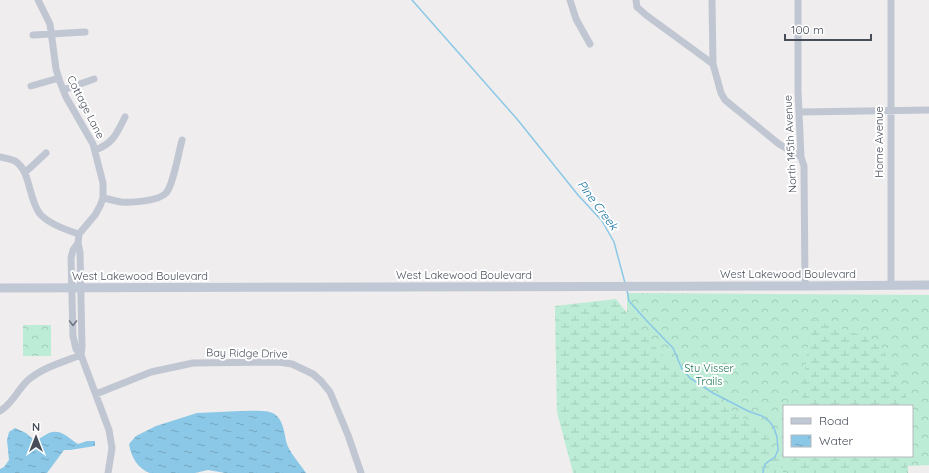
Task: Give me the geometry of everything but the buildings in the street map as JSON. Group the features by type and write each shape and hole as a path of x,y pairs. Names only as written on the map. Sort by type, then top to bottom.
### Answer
{"street":[{"name":"Cottage Lane","path":"38,0 50,24 56,69 63,90 88,134 95,150 103,183 103,198 95,215 79,234"},
{"path":"570,0 576,19 590,44"},
{"path":"636,0 636,7 713,64"},
{"path":"712,0 713,64 721,93 725,100 779,144 801,157"},
{"name":"North 145th Avenue","path":"798,0 798,91 801,157 804,166 805,286"},
{"name":"Home Avenue","path":"891,0 891,285"},
{"path":"33,35 85,32"},
{"path":"31,86 59,78"},
{"path":"63,90 94,79"},
{"path":"800,112 929,110"},
{"path":"95,150 105,146 112,140 125,117"},
{"path":"103,198 120,202 128,202 163,196 169,189 182,140"},
{"path":"25,172 46,153"},
{"path":"0,157 15,161 25,172 30,194 44,218 60,227 79,234 78,243 80,252 76,288 82,347 81,355 104,414 111,439 112,448 108,473"},
{"name":"West Lakewood Boulevard","path":"0,288 805,286 929,284"},
{"path":"0,411 7,407 23,385 33,376 81,355"},
{"name":"Bay Ridge Drive","path":"96,394 151,372 193,363 278,362 292,364 313,374 330,392 362,473"}],"green space":[{"name":"Stu Visser Trails","path":"627,293 929,295 929,465 908,466 908,473 777,473 628,464"},
{"path":"616,299 647,339 697,390 764,430 782,460 783,473 573,473 557,412 555,306"},
{"path":"811,319 879,341 911,405 801,405"},
{"path":"23,325 51,325 51,356 23,356"},
{"path":"791,457 910,457 906,473 792,473"}],"water":[{"path":"260,411 273,413 281,422 289,449 306,473 225,473 208,470 195,473 150,473 142,469 131,453 129,444 136,436 156,426 197,413"},
{"path":"15,428 26,433 34,440 49,433 57,432 65,435 78,444 87,441 95,441 95,446 64,450 47,473 0,473 0,469 4,467 9,460 7,440 9,432"}],"waterway":[{"name":"Pine Creek","path":"412,0 517,119 578,195 602,221 614,242 625,283"},
{"name":"Pine Creek","path":"627,290 629,301 673,348 682,369 690,378 713,393 748,411 762,416 770,422 777,437 778,450 775,457 765,465 763,473"}]}
